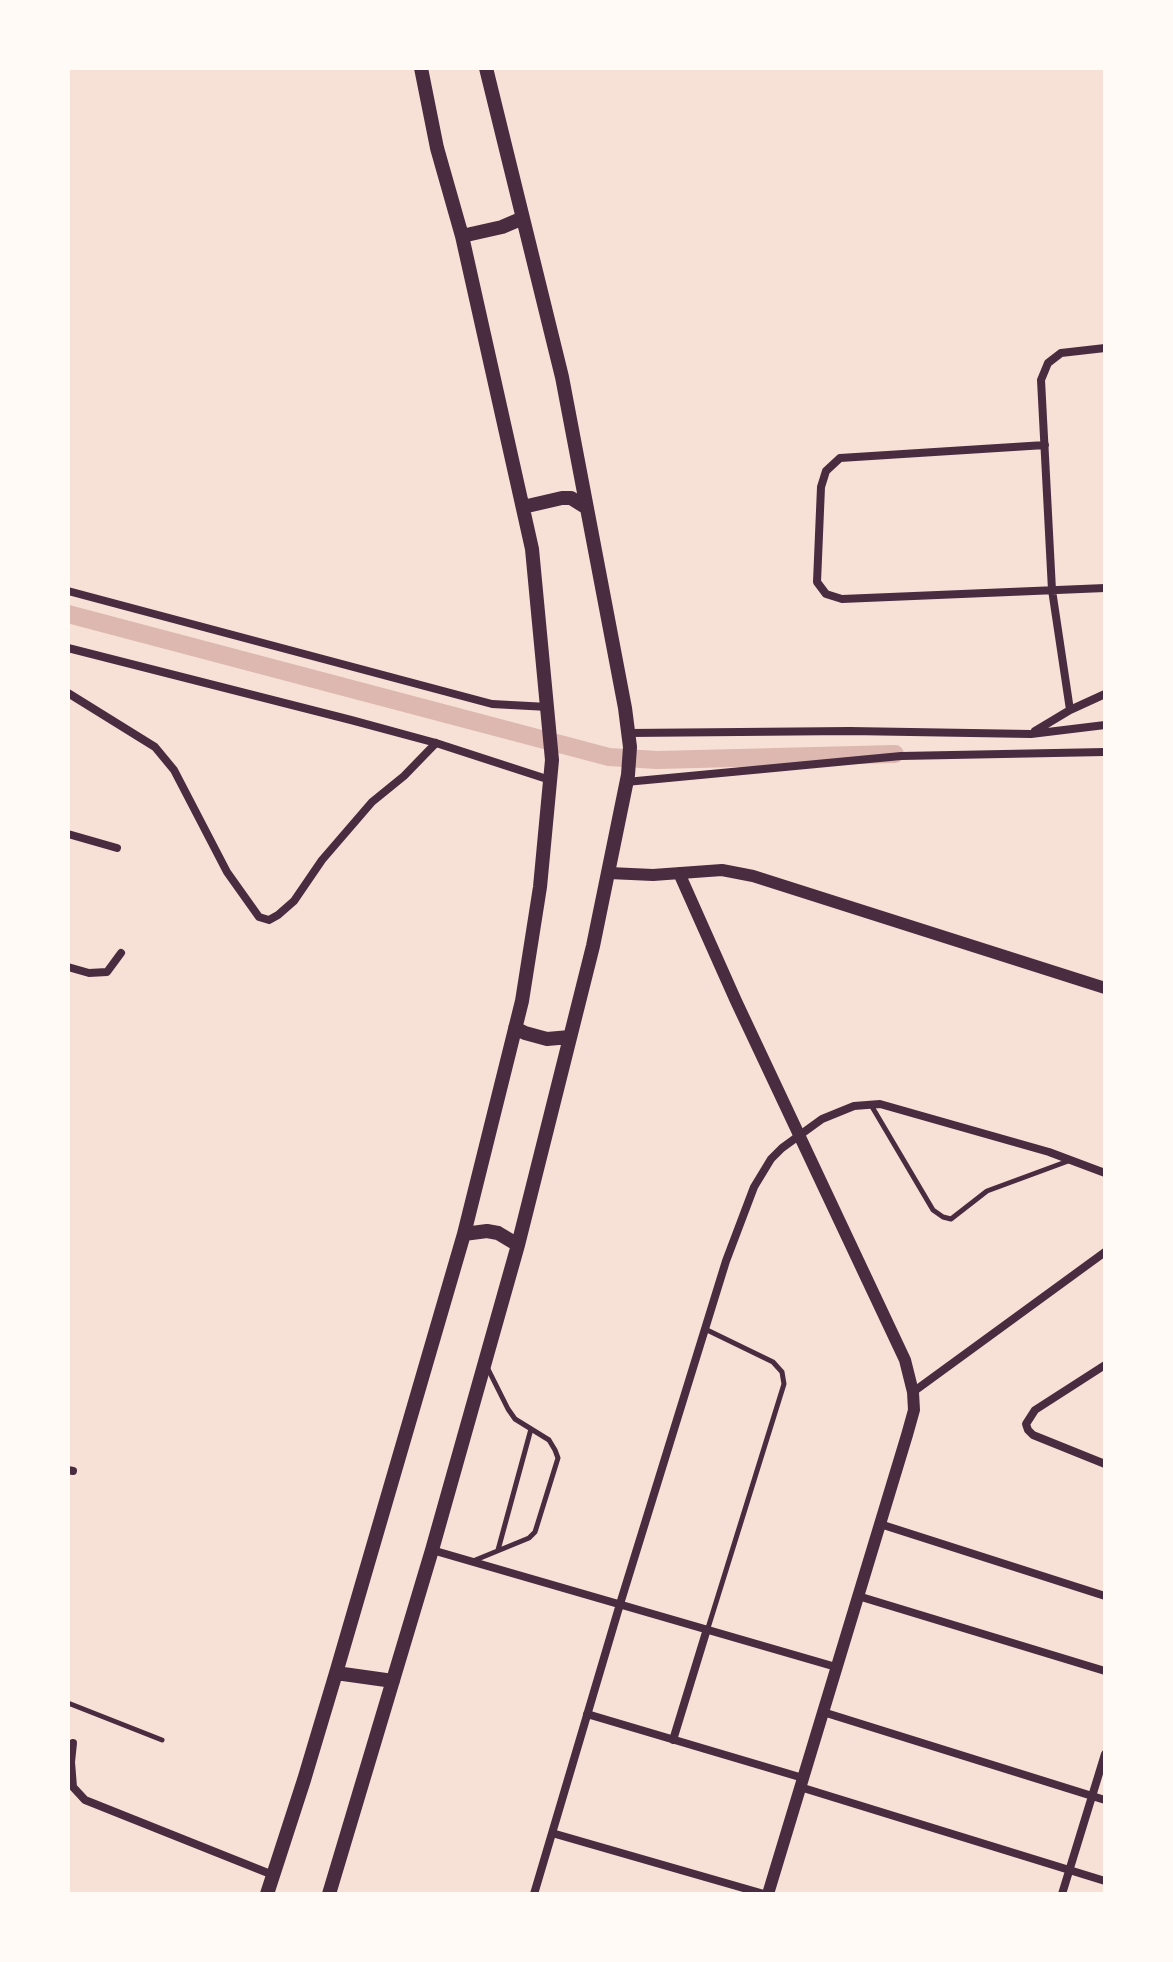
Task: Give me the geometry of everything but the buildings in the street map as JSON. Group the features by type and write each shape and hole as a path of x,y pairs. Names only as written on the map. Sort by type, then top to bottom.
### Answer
{"main road":[{"path":"329,1894 432,1550 518,1245 593,946 627,779 630,740 562,377 486,68"},
{"path":"267,1894 336,1673 464,1234 522,1001 540,887 552,760 532,549 462,236 420,72"},
{"path":"462,236 502,227 523,218"},
{"path":"523,507 571,498 587,508"},
{"path":"515,1028 547,1039 570,1037"},
{"path":"464,1234 498,1233 518,1245"},
{"path":"336,1673 393,1681"}],"street":[{"path":"1070,710 1052,590 1041,380 1048,363 1061,353 1105,348"},
{"path":"1045,445 840,458 826,471 821,487 817,582 826,594 842,599 1105,588"},
{"path":"68,591 492,704 548,707"},
{"path":"68,648 436,743 550,780"},
{"path":"68,693 155,747 174,770 227,872 259,917 269,920 294,901 322,860 372,802 404,776 436,743"},
{"path":"1031,734 1070,710 1105,694"},
{"path":"630,740 850,731 1031,734 1105,725"},
{"path":"627,779 901,756 1105,752"},
{"path":"68,834 117,848"},
{"path":"609,873 653,875 722,870 753,876 1105,988"},
{"path":"552,1833 766,1894 914,1410 905,1360 679,873"},
{"path":"68,967 89,973 107,972 121,953"},
{"path":"534,1894 726,1261 754,1187 771,1159 822,1119 854,1106 870,1104 894,1107 1072,1160 1105,1173"},
{"path":"913,1392 1105,1252"},
{"path":"1105,1365 1035,1410 1026,1424 1033,1435 1105,1464"},
{"path":"880,1524 1105,1596"},
{"path":"432,1550 836,1667"},
{"path":"858,1596 1105,1671"},
{"path":"673,1740 707,1629"},
{"path":"823,1712 1105,1800"},
{"path":"587,1714 1105,1881"},
{"path":"73,1743 73,1787 85,1800 273,1875"},
{"path":"1062,1894 1105,1754"}],"lane":[{"path":"870,1104 933,1210 943,1217 951,1219 987,1191 1072,1160"},
{"path":"705,1329 773,1362 782,1372 784,1384 707,1629"},
{"path":"472,1561 529,1538 535,1532 558,1458 549,1440 515,1419 486,1364"},
{"path":"498,1551 531,1429"},
{"path":"68,1703 162,1740"}],"waterway":[{"path":"68,614 609,757 657,760 895,754"}]}
